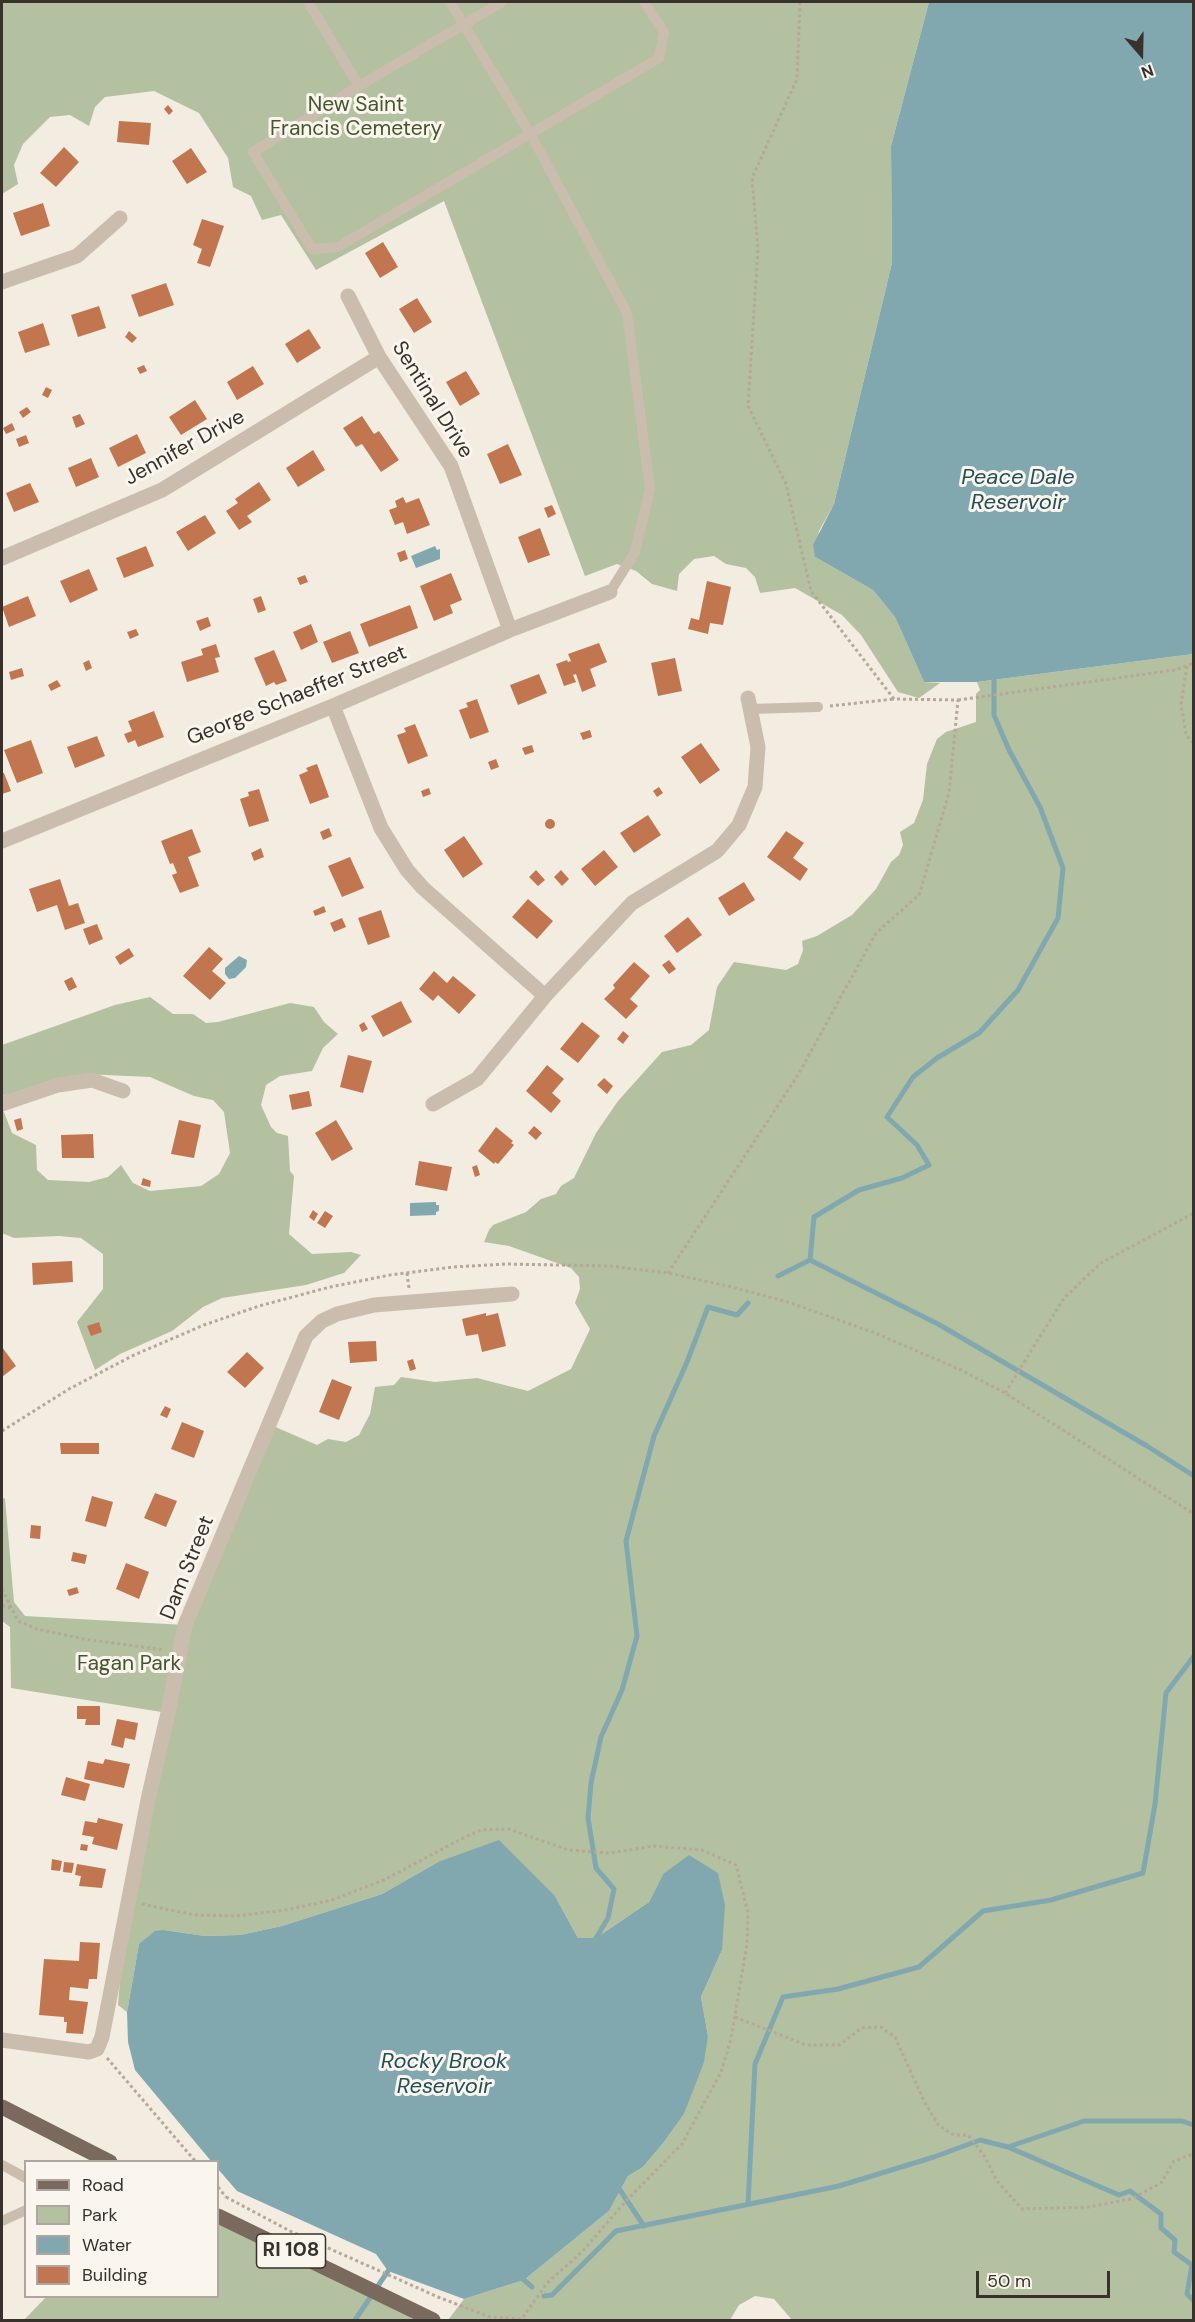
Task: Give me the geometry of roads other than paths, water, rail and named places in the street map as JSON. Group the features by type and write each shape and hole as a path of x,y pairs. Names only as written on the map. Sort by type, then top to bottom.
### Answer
{"main road":[{"path":"2,2107 106,2160"},
{"name":"RI 108","path":"219,2216 433,2320"}],"street":[{"path":"2,282 77,256 120,218"},
{"name":"Sentinal Drive","path":"348,296 379,357 451,465 510,630"},
{"name":"Jennifer Drive","path":"2,558 162,490 379,357"},
{"name":"George Schaeffer Street","path":"2,841 510,630 609,592"},
{"path":"433,1104 477,1078 545,996 632,903 717,851 739,825 755,787 758,747 749,704"},
{"path":"333,705 381,828 407,870 423,888 545,996"},
{"path":"2,1104 58,1085 92,1080 123,1091"},
{"name":"Dam Street","path":"2,2040 89,2052 97,2049 102,2037 149,1795 188,1618 306,1336 322,1321 337,1314 374,1305 512,1294"}],"lane":[{"path":"308,2 359,86"},
{"path":"450,2 531,135 627,313 650,489 635,552 609,592"},
{"path":"502,2 359,86 253,152 312,249 338,247 659,58 664,32 644,2"},
{"path":"749,704 818,707"},
{"path":"2,2165 24,2177"},
{"path":"2,2221 24,2211"}],"water":[{"name":"Peace Dale Reservoir","path":"929,2 1193,2 1193,654 977,682 924,682 895,617 873,590 815,557 813,545 834,504 892,263 891,146"},
{"path":"435,546 437,550 440,549 440,559 416,568 411,556"},
{"path":"239,956 247,960 246,967 235,978 229,979 225,974 225,968"},
{"path":"436,1202 436,1205 439,1205 439,1211 436,1215 410,1216 410,1203"},
{"name":"Rocky Brook Reservoir","path":"499,1840 555,1896 578,1938 596,1938 649,1902 663,1874 689,1855 718,1873 725,1905 722,1950 701,1997 708,2036 704,2062 684,2114 643,2167 628,2176 609,2211 524,2280 464,2299 388,2271 376,2254 237,2191 219,2170 219,2160 210,2160 135,2070 128,2042 127,2012 139,1944 155,1931 164,1930 205,1936 240,1935 282,1926 382,1894 438,1862"}],"waterway":[{"path":"778,1276 810,1260 814,1217 859,1190 902,1178 929,1165 917,1145 887,1117 913,1077 937,1058 979,1033 1018,990 1058,918 1063,868 1040,807 1009,750 994,715 994,680"},
{"path":"810,1260 938,1324 1147,1446 1194,1476"},
{"path":"596,1938 608,1918 614,1889 596,1868 588,1818 591,1783 601,1737 622,1690 637,1636 626,1541 654,1436 687,1362 708,1307 737,1315 748,1303"},
{"path":"748,2204 755,2064 783,1997 838,1989 919,1967 983,1911 1051,1900 1143,1873 1155,1804 1166,1693 1194,1656"},
{"path":"544,2296 552,2295 616,2231 839,2186 934,2157 980,2140 1008,2147 1084,2121 1182,2121 1194,2125"},
{"path":"1008,2147 1119,2195 1130,2191 1161,2214 1161,2228 1175,2240 1174,2252 1192,2265 1187,2294 1194,2301"},
{"path":"620,2190 644,2226"},
{"path":"355,2320 388,2271"},
{"path":"524,2280 532,2287"}],"park label":[{"name":"New Saint Francis Cemetery","path":"356,117"},
{"name":"Fagan Park","path":"129,1664"}]}
